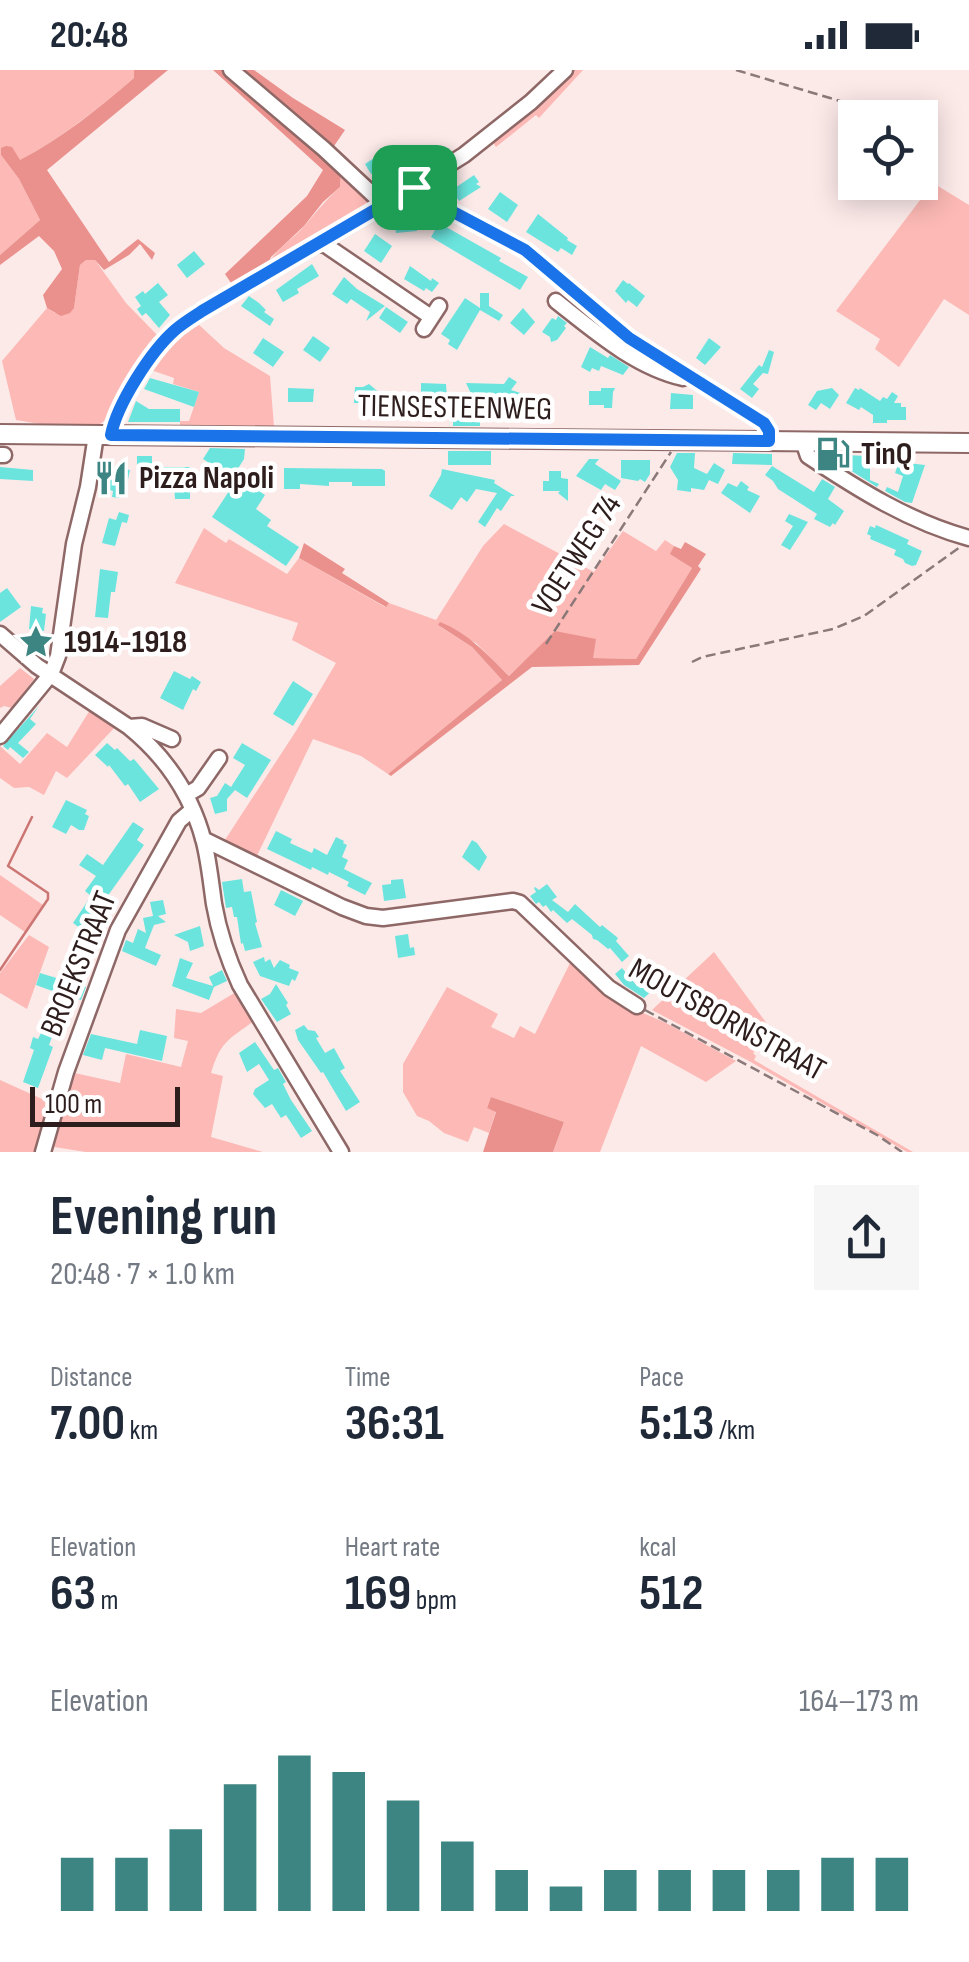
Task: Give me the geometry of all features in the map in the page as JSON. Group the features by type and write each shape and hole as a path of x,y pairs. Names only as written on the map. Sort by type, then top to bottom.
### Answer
{"main road":[{"name":"TIENSESTEENWEG","path":"0,434 969,443"}],"street":[{"path":"231,70 384,205"},
{"path":"0,736 52,674 74,544 104,435 153,354 175,329 202,311 464,155 565,70"},
{"path":"414,187 425,197 539,259 629,338 764,423 769,441"},
{"path":"321,242 431,317"},
{"path":"556,301 608,341 655,370 694,379"},
{"path":"803,441 808,456 878,500 924,523 968,538"},
{"path":"0,634 24,657 129,727 174,773 203,839 218,925 229,962 342,1152"},
{"path":"129,727 142,726 172,739"},
{"name":"BROEKSTRAAT","path":"43,1152 66,1072 118,930 189,802 219,758"},
{"name":"MOUTSBORNSTRAAT","path":"203,839 366,916 383,918 520,903 609,988 637,1006"}],"path":[{"path":"736,70 838,100"},
{"name":"VOETWEG 74","path":"546,644 678,440"},
{"path":"692,662 820,632 864,616 968,538"},
{"name":"MOUTSBORNSTRAAT","path":"637,1006 902,1152"}],"shaded area":[{"path":"0,70 134,70 134,78 35,152 19,161 1,155 19,179 40,220 0,255"},
{"path":"134,70 168,70 47,170 109,262 138,239 155,253 152,260 140,244 104,270 95,260 86,260 80,265 74,308 61,316 47,308 43,295 62,269 54,251 39,236 0,265 0,255 40,220 19,179 1,155 1,148 12,147 20,160 107,101 134,78"},
{"path":"213,70 254,70 345,130 332,149 341,171 340,187 271,257 267,267 233,286 225,274 307,196 323,170"},
{"path":"573,70 583,70 539,118 536,115 496,147 492,141"},
{"path":"341,171 372,204 267,267 340,187"},
{"path":"938,186 969,205 969,315 944,299 899,367 875,349 880,339 836,311 920,200 938,200"},
{"path":"95,260 126,303 160,338 100,424 16,420 2,361 47,308 55,313 74,308 80,265"},
{"path":"197,323 224,348 270,376 274,427 180,426 180,421 189,421 199,392 173,384 174,378 151,370 167,346"},
{"path":"504,524 594,572 623,531 656,551 665,540 674,546 671,554 692,568 636,659 592,658 556,631 509,676 476,643 439,626 472,647 502,680 388,774 361,756 313,739 255,860 223,843 336,663 292,640 298,623 175,583 204,528 287,574 299,558 385,607 389,603 436,620 483,546"},
{"path":"685,542 706,554 698,566 701,569 639,665 532,667 391,776 388,774 502,680 472,647 438,625 440,622 468,638 509,676 555,631 596,639 593,658 636,659 692,568 670,554 674,546 681,549"},
{"path":"304,543 389,603 386,607 299,558"},
{"path":"20,668 34,679 12,708 0,708 0,686"},
{"path":"90,710 116,726 67,778 56,771 44,795 29,787 14,788 0,778 0,746 20,764 47,733 67,747"},
{"path":"0,875 43,905 25,932 0,915"},
{"path":"29,935 49,947 27,1009 0,993 0,973"},
{"path":"714,952 773,1032 753,1053 754,1060 913,1152 652,1010"},
{"path":"572,959 625,1005 736,1061 706,1082 641,1046 600,1152 553,1152 564,1122 491,1097 487,1108 496,1111 489,1133 474,1127 468,1142 417,1116 403,1092 403,1064 447,987 498,1014 491,1027 514,1038 520,1026 535,1034"},
{"path":"236,992 254,1021 227,1042 215,1062 211,1073 223,1076 211,1137 263,1152 86,1152 48,1146 70,1072 120,1083 126,1054 181,1067 188,1041 174,1038 176,1009 201,1013"},
{"path":"0,1080 51,1103 40,1152 0,1152"},
{"path":"491,1097 564,1122 553,1152 483,1152 496,1112 487,1108"}],"building":[{"path":"406,145 411,152 427,146 432,155 393,174 387,165 371,174 365,164 377,156 380,161"},
{"path":"474,175 481,187 459,201 452,190"},
{"path":"500,192 518,205 507,222 488,209"},
{"path":"538,214 577,246 572,255 561,248 558,252 526,232"},
{"path":"416,215 417,231 396,233 394,218"},
{"path":"439,223 528,277 520,290 431,237"},
{"path":"375,234 392,246 381,263 364,251"},
{"path":"194,251 205,264 187,278 177,265"},
{"path":"312,264 319,276 283,302 276,290"},
{"path":"410,266 439,283 432,292 404,279"},
{"path":"344,277 385,306 366,321 370,312 351,299 347,304 332,294"},
{"path":"623,280 645,296 637,307 628,300 626,303 615,291"},
{"path":"158,283 168,295 159,302 170,315 159,328 146,313 142,316 135,297"},
{"path":"480,293 489,293 489,306 503,315 499,321 480,310 457,350 441,334 465,298 480,308"},
{"path":"249,296 274,319 270,326 241,306"},
{"path":"386,307 408,322 400,333 379,318"},
{"path":"523,308 535,322 524,335 510,323"},
{"path":"558,316 567,323 566,328 551,342 542,332"},
{"path":"313,336 330,348 320,362 303,350"},
{"path":"263,338 284,352 273,367 253,353"},
{"path":"709,338 721,347 705,365 696,358"},
{"path":"590,347 629,367 623,375 601,366 599,371 592,368 590,372 581,367"},
{"path":"769,350 774,352 768,374 763,373 753,384 759,389 752,398 740,389 759,365 762,367"},
{"path":"509,377 517,382 511,390 527,395 522,403 515,399 514,419 506,419 507,403 487,402 480,404 480,426 453,426 452,410 446,410 448,401 475,402 466,383 504,384"},
{"path":"150,378 199,392 194,407 144,389"},
{"path":"421,383 446,384 447,399 421,402"},
{"path":"369,384 382,395 373,395 372,403 354,403 355,387"},
{"path":"288,388 314,389 313,402 288,402"},
{"path":"615,388 612,408 589,405 589,391"},
{"path":"832,388 839,395 830,409 821,403 816,410 808,405 817,391"},
{"path":"855,388 880,401 892,392 898,396 894,403 906,407 906,420 873,423 873,415 846,403"},
{"path":"671,393 693,395 693,409 670,409"},
{"path":"136,401 149,409 180,409 180,422 128,422"},
{"path":"210,448 245,449 244,459 232,478 203,459"},
{"path":"448,451 491,451 491,465 448,465"},
{"path":"677,453 695,453 694,468 707,474 714,463 725,470 718,484 709,480 704,490 677,490 678,480 670,467"},
{"path":"733,453 772,454 772,465 732,464"},
{"path":"824,454 866,456 870,480 879,484 877,487 845,467 845,463"},
{"path":"137,456 152,456 152,467 190,467 190,499 175,499 169,480 152,480 137,470"},
{"path":"589,459 599,459 595,464 621,481 615,490 605,484 601,490 576,476"},
{"path":"621,460 650,460 650,474 645,482 621,478"},
{"path":"899,462 925,465 912,503 885,491 887,487 898,492 903,476 895,473"},
{"name":"Pizza Napoli","path":"103,465 130,470 119,498 112,497 113,491 99,487"},
{"path":"772,466 814,492 822,479 835,487 828,499 844,511 835,525 830,527 814,519 817,514 778,489 765,475"},
{"path":"0,467 33,470 33,481 0,479"},
{"path":"284,468 382,469 385,486 329,482 329,486 300,484 300,489 284,489"},
{"path":"442,469 495,480 515,496 501,511 497,508 485,527 478,522 497,493 476,489 467,502 461,497 452,510 429,496"},
{"path":"549,471 561,471 561,478 568,479 568,501 560,491 543,491"},
{"path":"741,481 749,487 747,490 760,496 750,513 721,493 728,483 737,487"},
{"path":"235,482 248,491 252,486 265,495 256,509 271,520 267,526 299,547 286,566 212,517"},
{"path":"119,512 129,515 127,523 122,522 115,546 102,543 109,518 119,521"},
{"path":"789,514 808,522 790,550 781,545 793,526 785,521"},
{"path":"870,526 909,540 907,544 922,551 916,565 905,563 894,555 896,550 870,539"},
{"path":"100,569 118,572 108,618 95,617"},
{"path":"7,588 21,607 0,622 0,593"},
{"path":"31,606 43,608 44,631 29,629"},
{"path":"174,671 201,682 183,710 160,698"},
{"path":"293,681 313,694 293,726 273,714"},
{"path":"39,706 30,719 36,724 18,743 29,752 23,758 3,746"},
{"path":"107,743 130,761 134,759 159,789 140,802 128,784 125,786 109,765 95,755"},
{"path":"242,743 271,760 247,798 235,790 227,799 227,811 215,814 210,798 217,796 225,783 231,787 245,765 233,758"},
{"path":"66,800 87,810 84,830 71,825 66,834 52,827"},
{"path":"133,822 144,829 137,840 144,845 97,911 102,915 96,923 88,930 80,928 73,923 91,896 85,891 96,876 79,865 87,854 103,865"},
{"path":"276,831 312,853 314,848 327,855 336,837 344,841 347,845 342,857 348,860 344,869 372,883 365,895 329,872 328,875 312,867 311,870 267,849"},
{"path":"472,840 487,857 479,871 462,857"},
{"path":"242,879 244,892 251,891 262,947 245,951 237,917 232,907 226,908 222,882"},
{"path":"403,879 406,898 384,901 382,885"},
{"path":"547,884 557,897 552,900 568,912 575,904 618,938 616,941 629,956 622,962 572,919 567,923 546,905 536,904 530,896 536,892 534,888 539,890"},
{"path":"281,890 303,901 295,916 274,905"},
{"path":"163,900 166,914 158,916 166,922 154,925 145,948 161,955 156,966 122,951 126,940 133,943 138,929 146,933 143,918 153,916 150,902"},
{"path":"200,926 204,946 190,951 188,942 174,935"},
{"path":"408,934 415,955 398,958 395,936"},
{"path":"264,957 265,962 270,959 274,968 280,960 290,965 299,972 295,981 292,979 289,986 260,976 253,962"},
{"path":"180,958 193,963 186,978 213,986 209,977 222,970 227,981 214,987 209,1000 172,986"},
{"path":"622,968 637,986 648,976 657,986 644,998 615,974"},
{"path":"40,973 86,987 81,1000 65,994 60,1005 52,1002 55,992 36,985"},
{"path":"276,984 291,1014 277,1022 261,999"},
{"path":"304,1025 315,1031 325,1053 334,1048 345,1068 340,1071 360,1102 346,1111 298,1040 295,1030"},
{"path":"140,1030 167,1036 162,1061 105,1048 102,1060 83,1055 91,1034 137,1044"},
{"path":"41,1033 52,1037 49,1045 53,1047 38,1088 23,1082 34,1050 30,1048 33,1037 38,1039"},
{"path":"255,1042 274,1070 278,1068 291,1100 312,1131 301,1138 286,1115 281,1118 272,1104 265,1108 253,1094 269,1080 259,1064 247,1072 239,1053"}],"waterway":[{"path":"0,970 48,899 48,893 8,866 32,817"}],"place":[{"name":"TinQ","path":"833,454"},
{"name":"Pizza Napoli","path":"111,478"},
{"name":"1914-1918","path":"36,642"}],"route":[{"path":"414,187 425,197 539,259 629,338 764,423 769,441 111,435 117,414 153,354 175,329 414,187"}]}
